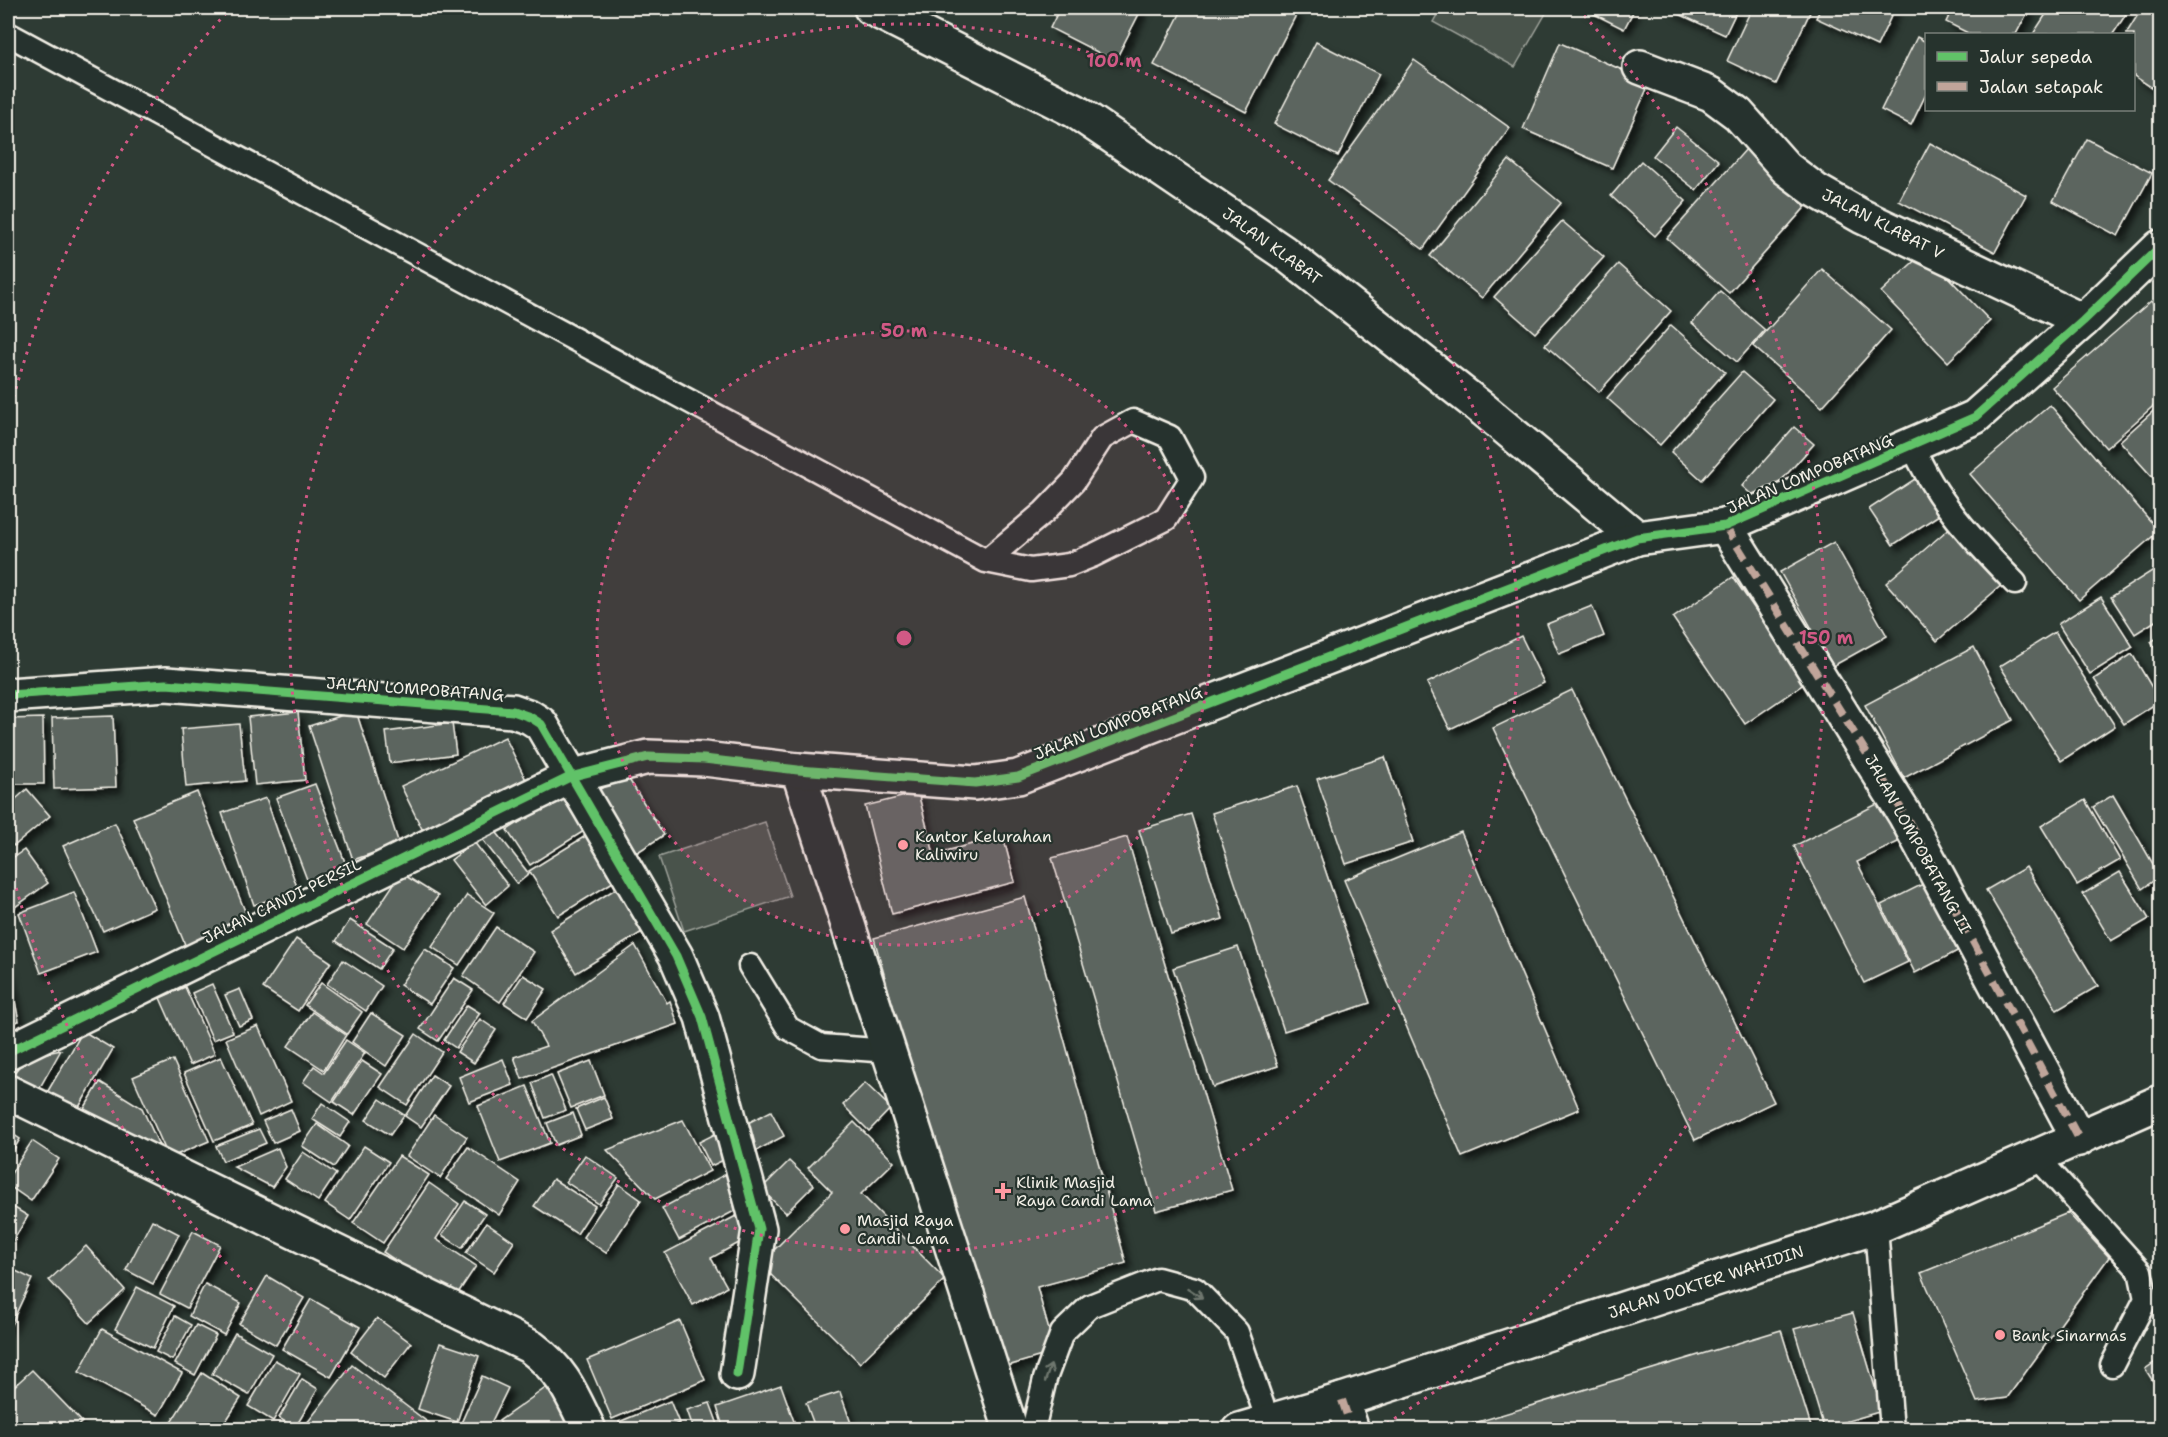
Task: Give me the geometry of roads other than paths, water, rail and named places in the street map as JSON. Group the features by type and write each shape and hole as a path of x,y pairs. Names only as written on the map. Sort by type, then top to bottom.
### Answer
{"main road":[{"name":"JALAN KLABAT","path":"871,8 1075,111 1283,252 1484,410 1637,538"},
{"name":"JALAN KLABAT V","path":"1640,67 1711,94 1738,114 1786,168 1815,190 1861,216 2083,321"},
{"name":"JALAN LOMPOBATANG","path":"8,695 166,684 513,711 541,724 570,777 648,757 704,759 798,770 975,783 1018,777 1637,538 1725,526 1913,446 1975,417 2158,255"},
{"name":"JALAN LOMPOBATANG II","path":"1725,526 1905,814 2079,1139"},
{"path":"798,770 1011,1430"},
{"path":"570,777 676,956 702,1017 759,1229 737,1374"},
{"name":"JALAN CANDI PERSIL","path":"8,1052 570,777"},
{"path":"8,1092 531,1347 553,1364 566,1381 589,1430"},
{"name":"JALAN DOKTER WAHIDIN","path":"1254,1425 1347,1415 1876,1227 2160,1102"}],"lane":[{"path":"8,34 986,561 1031,570 1069,565 1166,519 1191,478 1170,437 1133,421 1102,438 1074,481 1044,512 986,561"},
{"path":"1913,446 1931,483 1988,556 2015,583"},
{"path":"750,966 788,1028 821,1046 889,1051"},
{"path":"2037,1157 2140,1271 2146,1299 2112,1365"},
{"path":"1876,1227 1893,1430"},
{"path":"1033,1430 1045,1379 1062,1333 1090,1306 1158,1279 1195,1289 1237,1332 1254,1425"}],"place":[{"name":"Kantor Kelurahan Kaliwiru","path":"903,845"},
{"name":"Klinik Masjid Raya Candi Lama","path":"1003,1191"},
{"name":"Masjid Raya Candi Lama","path":"845,1229"},
{"name":"Bank Sinarmas","path":"2000,1335"}]}
